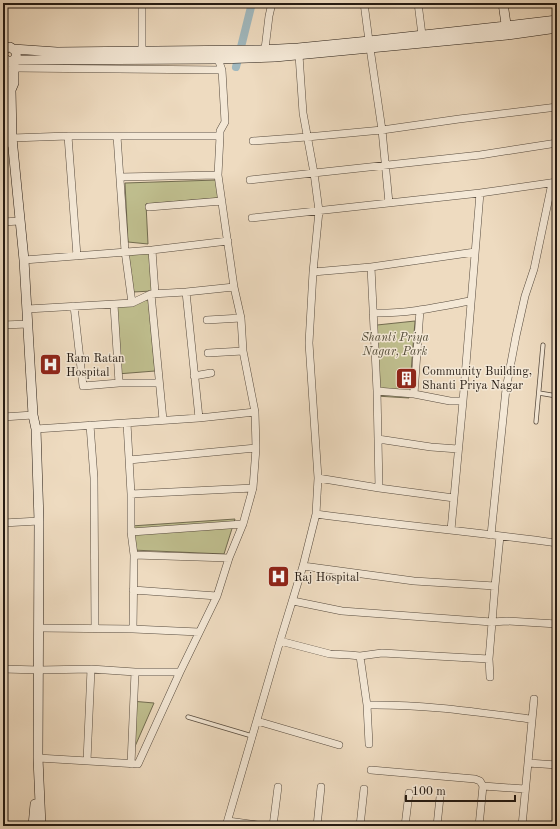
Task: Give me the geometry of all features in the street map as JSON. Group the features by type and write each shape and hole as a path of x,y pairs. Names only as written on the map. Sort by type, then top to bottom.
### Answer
{"main road":[{"path":"503,3 507,31"},
{"path":"3,58 14,64 92,59 221,55 298,48 369,44 507,31 557,20"},
{"path":"263,52 299,55 422,35 557,28"},
{"path":"3,51 8,48 57,52 142,52 221,55"},
{"path":"14,49 16,54 14,64 14,83 11,90 13,141 19,221 24,260 33,415 36,429 39,521 38,760 41,826"},
{"path":"3,58 4,72 11,90"},
{"path":"33,826 38,760"}],"street":[{"path":"142,3 142,52"},
{"path":"263,52 272,3"},
{"path":"364,3 387,165 389,203"},
{"path":"418,3 422,35"},
{"path":"38,760 138,764 217,596 229,558 243,524 253,488 256,448 255,412 243,350 241,318 234,287 218,175 220,130 225,122 221,55"},
{"path":"265,826 227,824 293,601 316,514 318,478 309,343 312,272 319,211 303,113 299,55"},
{"path":"92,59 92,69"},
{"path":"14,64 92,69 222,70"},
{"path":"253,141 307,138 382,130 557,107"},
{"path":"13,141 68,136 220,136"},
{"path":"68,136 77,256"},
{"path":"117,136 125,251 132,303"},
{"path":"250,180 480,154 557,143"},
{"path":"120,177 218,175"},
{"path":"252,218 480,193 554,183 534,269 525,296 506,389 491,535"},
{"path":"450,530 463,402 470,301 480,193"},
{"path":"149,207 222,201"},
{"path":"3,222 19,221"},
{"path":"24,260 152,250 228,241"},
{"path":"152,250 153,294 163,420"},
{"path":"312,272 371,267 475,252"},
{"path":"371,267 377,391 379,488"},
{"path":"27,309 114,305 132,303 153,294 234,287"},
{"path":"186,292 198,418"},
{"path":"373,313 420,310 470,301"},
{"path":"114,305 120,383"},
{"path":"74,306 83,386 120,383 160,383"},
{"path":"414,394 420,310"},
{"path":"207,320 241,318"},
{"path":"3,325 28,324"},
{"path":"208,353 243,350"},
{"path":"194,376 211,373"},
{"path":"377,391 414,394 463,402"},
{"path":"36,429 198,418 255,412"},
{"path":"3,417 33,415"},
{"path":"127,423 131,494 131,532 134,554 133,629"},
{"path":"90,425 94,478 95,629"},
{"path":"378,438 431,447 458,449"},
{"path":"129,460 256,448"},
{"path":"318,478 454,498"},
{"path":"131,494 253,488"},
{"path":"316,514 557,543"},
{"path":"3,523 39,521"},
{"path":"131,532 243,524"},
{"path":"490,677 489,659 500,536"},
{"path":"134,554 229,558"},
{"path":"303,566 414,581 495,586"},
{"path":"133,590 217,596"},
{"path":"293,601 342,610 492,622 507,621 557,624"},
{"path":"39,628 133,629 199,632"},
{"path":"280,641 330,654 360,656 382,653 489,659"},
{"path":"360,656 367,705 368,744"},
{"path":"3,669 91,669 135,672 180,672"},
{"path":"87,761 91,669"},
{"path":"131,764 135,672"},
{"path":"522,826 534,699"},
{"path":"367,705 435,707 531,719"},
{"path":"257,721 339,745"},
{"path":"528,763 557,765"},
{"path":"371,770 475,779 480,781 483,786 479,826"},
{"path":"483,786 525,790"},
{"path":"273,826 278,787"},
{"path":"318,826 321,787"},
{"path":"360,826 364,789"},
{"path":"405,826 409,793"},
{"path":"437,826 440,798"}],"lane":[{"path":"3,145 13,141"},
{"path":"536,422 543,345"},
{"path":"539,393 557,396"},
{"path":"188,717 252,736"}],"green space":[{"path":"217,180 219,198 146,204 148,244 128,242 125,183"},
{"path":"128,249 149,250 152,291 133,292"},
{"path":"149,300 155,371 117,374 112,302"},
{"name":"Shanti Priya Nagar, Park","path":"415,321 409,398 376,396 377,325"},
{"path":"235,519 224,554 132,550 131,526"},
{"path":"131,701 154,703 133,751"}],"waterway":[{"path":"236,67 252,3"}],"place":[{"name":"Ram Ratan Hospital","path":"51,365"},
{"name":"Community Building, Shanti Priya Nagar","path":"406,378"},
{"name":"Raj Hospital","path":"279,577"}]}
